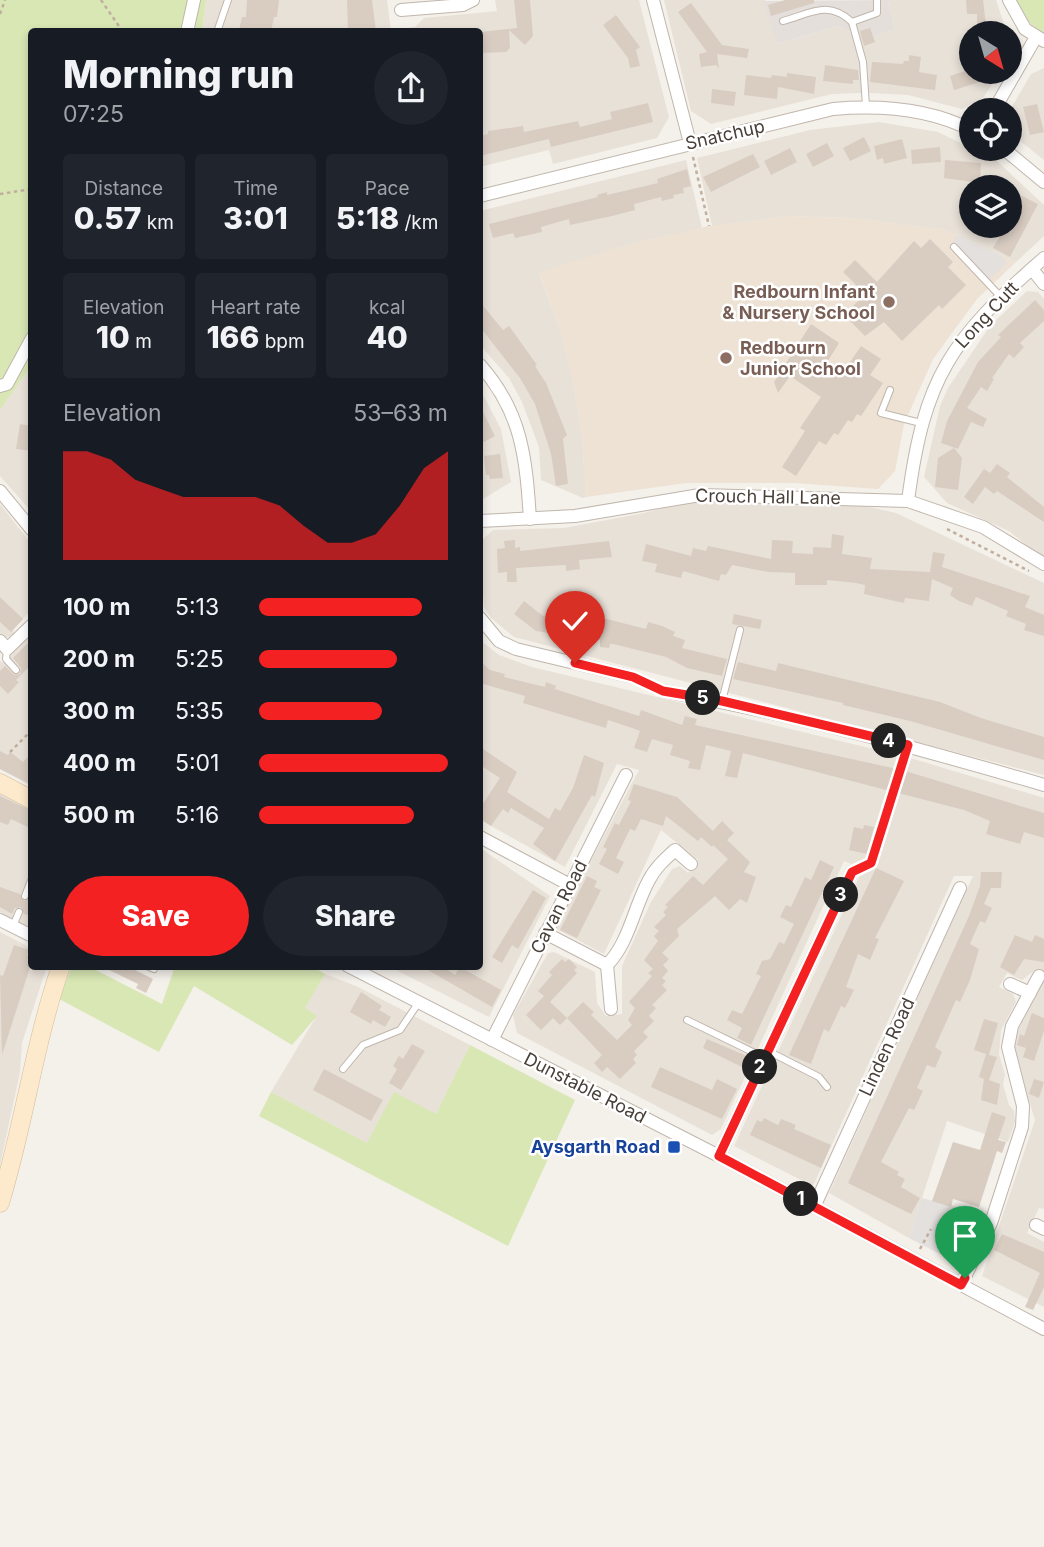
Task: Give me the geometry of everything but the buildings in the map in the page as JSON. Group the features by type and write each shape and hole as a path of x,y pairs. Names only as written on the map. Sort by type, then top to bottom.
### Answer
{"street":[{"path":"188,28 194,0"},
{"path":"401,10 463,5 473,0"},
{"path":"653,0 690,143"},
{"path":"1002,98 1040,39 1019,21 1009,0"},
{"name":"Snatchup","path":"483,195 832,109 866,106 939,116 959,125"},
{"path":"1019,161 1044,182"},
{"name":"Long Cutt","path":"908,501 921,424 932,390 958,343 1000,296 1044,258"},
{"path":"1032,269 1044,284"},
{"path":"2,389 28,347"},
{"path":"483,369 504,398 523,443 530,519"},
{"path":"0,491 28,525"},
{"name":"Crouch Hall Lane","path":"483,521 601,513 700,495 908,501 983,527 1044,564"},
{"path":"483,622 499,641 516,649 633,677"},
{"path":"4,645 28,628"},
{"path":"663,691 722,701 908,745 1044,785"},
{"name":"Cavan Road","path":"492,1040 626,775"},
{"path":"0,783 28,798"},
{"path":"483,839 570,885"},
{"path":"611,1009 607,965 620,949 649,878 674,850 691,864"},
{"path":"719,1156 852,872"},
{"name":"Linden Road","path":"814,1206 960,888"},
{"path":"0,920 28,934"},
{"path":"545,933 607,965"},
{"path":"0,1203 19,1143 37,1039 60,970"},
{"name":"Dunstable Road","path":"356,970 719,1156 1044,1329"},
{"path":"961,1285 991,1223 1022,1128 1023,1106 1008,1047 1012,1026 1040,976"},
{"path":"1010,984 1030,993"}],"lane":[{"path":"218,28 228,0"},
{"path":"852,22 877,13 877,0"},
{"path":"783,21 831,7 840,10 852,22 863,62 866,106"},
{"path":"954,247 1000,296"},
{"path":"890,390 881,413 921,424"},
{"path":"722,701 740,630"},
{"path":"4,645 6,659 16,670"},
{"path":"25,896 28,888"},
{"path":"13,926 19,912"},
{"path":"343,1069 363,1045 400,1030 419,1002"},
{"path":"687,1020 819,1077 827,1087"}],"path":[{"path":"0,14 5,0"},
{"path":"101,0 120,28"},
{"path":"690,143 709,226"},
{"path":"0,194 28,190"},
{"path":"943,526 1033,573"},
{"path":"9,752 28,734"},
{"path":"852,872 871,863 908,745"},
{"path":"920,1248 931,1229"}],"shaded area":[{"path":"206,0 387,0 391,28 202,28"},
{"path":"495,0 639,0 669,117 657,138 553,164 549,150 483,166 483,28 407,28 415,27 424,18 497,11"},
{"path":"664,0 765,0 777,44 838,26 850,32 860,67 860,93 832,94 711,124 691,111"},
{"path":"896,0 996,0 1003,21 959,21 959,84 992,84 983,98 959,98 959,108 908,95 870,93 862,41 895,29 888,3"},
{"path":"896,0 888,3 895,29 862,41 870,93 860,93 860,67 850,32 838,26 777,44 763,1"},
{"path":"1044,68 1044,160 1022,143 1022,98 1017,98 1031,74"},
{"path":"879,122 938,132 959,142 959,161 997,161 1012,175 959,175 959,236 946,230 852,218 790,216 712,226 697,158 810,130"},
{"path":"686,160 702,228 630,244 539,273 560,330 573,380 582,436 586,497 541,480 539,447 522,402 509,378 483,348 483,210"},
{"path":"1022,184 1044,205 1044,236 1016,262 964,238 1022,238"},
{"name":"Redbourn Junior School","path":"790,216 852,218 946,230 1016,262 977,299 933,359 904,424 895,471 878,489 794,483 686,483 586,497 582,436 573,380 560,330 539,272 630,244 709,226"},
{"path":"957,235 1000,255 1007,263 986,282 951,248"},
{"path":"1027,291 1038,292 1044,299 1044,559 1009,531 947,503 924,477 940,406 948,388 990,326"},
{"path":"28,370 28,508 0,476 0,410"},
{"path":"483,395 501,429 511,482 483,499"},
{"path":"694,500 861,505 896,513 1044,583 1044,775 514,637 491,618 484,607 483,539 493,530 564,528 644,513"},
{"path":"0,504 28,540 28,613 13,630 16,634 6,638 0,634"},
{"path":"28,637 28,784 0,769 0,661 3,663"},
{"path":"483,642 499,655 532,667 907,757 1044,798 1044,977 1034,971 1022,980 1007,973 999,987 1013,994 1016,1002 1001,1030 999,1054 1005,1075 1003,1084 1009,1105 1014,1111 1015,1122 1008,1142 947,1121 909,1238 829,1193 973,876 954,876 813,1186 734,1146 863,869 844,861 721,1129 712,1135 517,1033 513,1015 548,953 554,952 595,972 597,1003 606,1016 622,1014 622,966 651,902 672,869 680,866 688,873 698,860 661,830 604,954 555,928 639,770 617,764 565,867 483,822"},
{"path":"0,793 28,808 28,926 0,912"},
{"path":"483,850 550,896 489,1017 396,970 483,970"},
{"path":"0,932 28,946 28,970 46,970 22,1043 20,1072 0,1165"},
{"path":"325,974 356,986 470,1045 436,1114 367,1143 271,1092 316,1017 304,1009"},
{"path":"1044,980 1044,1209 1039,1208 1027,1233 1044,1242 1044,1307 982,1276 1035,1120 1014,1050 1017,1032"},
{"path":"922,1198 984,1214 972,1247 959,1264 909,1238"}],"green space":[{"path":"0,0 206,0 202,28 28,28 28,370 0,410"},
{"path":"1015,0 1044,0 1044,34 1024,18"},
{"path":"70,970 96,970 162,1004 174,970 318,970 325,974 305,1008 317,1016 292,1045 194,986 159,1052 59,999"},
{"path":"470,1045 575,1100 508,1246 259,1116 271,1092 367,1143 394,1092 436,1114"}],"place":[{"name":"Redbourn Infant & Nursery School","path":"889,302"},
{"name":"Redbourn Junior School","path":"726,358"},
{"name":"Aysgarth Road","path":"674,1147"}],"route":[{"path":"575,663 633,677 663,691 722,701 908,745 871,863 852,872 719,1156 961,1285 965,1278"}]}
